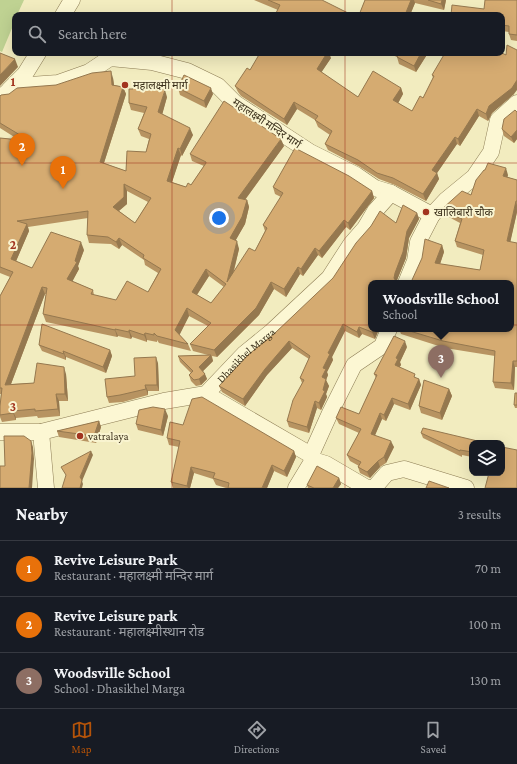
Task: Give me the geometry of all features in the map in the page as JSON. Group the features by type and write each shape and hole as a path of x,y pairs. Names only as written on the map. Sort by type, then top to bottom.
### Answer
{"street":[{"path":"64,12 72,0"},
{"path":"3,96 25,74 36,56"},
{"name":"महालक्ष्मी मन्दिर मार्ग","path":"3,96 16,86 58,84 89,72 110,58 152,62 180,69 218,86 235,103 310,152 356,175 376,188 391,193"},
{"path":"407,280 415,261 418,242 432,215 446,200 474,177 491,152 498,120 517,103"},
{"path":"391,193 432,215"},
{"name":"Dhasikhel Marga","path":"206,394 244,354 271,332 330,278 351,244 365,228 375,211 391,193"},
{"path":"296,488 312,458 330,413 354,365 382,346 388,332"},
{"path":"0,432 41,432 164,401 206,394 312,458 326,464 367,488 374,488 387,473 404,469 466,488"},
{"path":"41,432 46,488"}],"green space":[{"path":"0,0 24,0 18,12 12,12 12,28 2,52 0,51"}],"building":[{"path":"268,0 322,0 346,12 276,12 280,5"},
{"path":"365,0 411,0 406,12 360,12"},
{"path":"428,0 442,0 441,4"},
{"path":"485,0 517,0 517,35 509,34 509,26 505,25 505,12 451,12 452,5 484,9"},
{"path":"507,45 517,50 517,80 512,88 489,106 486,114 477,109 458,139 455,137 432,170 437,173 423,194 393,178 377,173 358,160 325,144 332,131 315,120 318,116 294,102 284,119 235,86 247,68 250,70 258,56 325,56 317,69 358,97 373,71 401,88 393,100 412,111 420,96 423,98 434,76 432,75 443,56 506,55"},
{"path":"0,53 15,59 0,75"},
{"path":"398,56 419,56 414,66"},
{"path":"111,71 112,85 123,87 100,162 126,171 127,151 146,152 151,134 138,129 147,107 129,103 129,89 133,89 135,81 165,90 158,112 190,128 180,149 178,148 167,181 186,187 188,183 191,185 206,162 190,154 224,101 281,139 238,198 247,200 242,217 230,238 237,241 227,282 249,248 255,251 267,228 263,225 283,193 273,187 295,148 349,176 372,191 348,223 344,220 319,251 315,248 301,269 298,267 284,289 271,282 256,308 214,350 190,344 211,323 187,308 175,330 188,344 157,336 154,333 154,335 145,333 144,335 129,330 129,332 115,330 43,314 47,288 42,287 5,385 34,383 37,363 64,367 65,394 56,394 58,409 13,411 13,413 0,415 2,388 0,388 0,296 13,272 0,267 0,138 30,141 0,123 0,96 9,94 17,88 56,85 92,73","holes":["124,184 151,198 135,223 113,207 124,197","88,211 87,235 108,237 116,242 119,238 144,255 143,258 161,269 148,292 127,281 116,300 91,294 93,290 67,279 77,262 75,261 81,242 51,232 32,268 11,259 27,224 17,221","206,269 226,284 211,303 192,292"]},
{"path":"184,75 211,88 204,101 178,88"},
{"path":"515,110 517,112 517,130 511,137 502,129 504,119"},
{"path":"488,163 506,168 503,176 517,180 517,201 507,241 517,243 517,361 513,361 511,383 493,382 495,351 443,341 413,332 514,332 514,280 412,280 422,258 425,239 442,245 435,263 480,270 484,250 455,241 462,219 442,209 462,191 471,195 476,180 485,170"},
{"path":"403,205 417,213 407,231 403,252 395,273 395,280 368,280 368,330 359,327 357,332 343,324 328,353 330,354 323,368 326,369 322,377 326,379 323,390 325,391 319,403 315,401 307,427 287,421 293,400 304,380 300,378 310,356 289,341 265,369 243,399 219,386 248,355 275,333 333,278 356,243 371,226 380,211 396,223"},
{"path":"42,324 110,350 103,367 63,351 64,354 39,345"},
{"path":"394,336 405,341 396,358 398,359 395,365 415,374 414,377 419,379 408,404 392,398 384,415 380,413 371,434 391,441 384,457 367,472 358,467 361,462 347,455 361,429 336,418 341,407 359,414 377,375 374,374"},
{"path":"211,355 199,367 205,374 199,379 194,380 189,375 193,371 178,356"},
{"path":"156,357 157,385 145,385 146,389 107,397 105,379 135,376 134,358"},
{"path":"424,380 449,389 440,413 419,406"},
{"path":"515,393 517,393 517,405 514,405"},
{"path":"202,397 294,451 284,471 272,465 262,488 228,488 229,483 213,478 215,473 191,467 187,486 171,482 180,441 167,438 170,422 183,425 192,399"},
{"path":"153,407 165,409 161,430 136,424 139,410"},
{"path":"99,421 94,436 57,431"},
{"path":"423,428 473,440 469,440 469,452 460,451 421,433"},
{"path":"4,436 24,436 31,441 32,453 29,488 0,488 0,466 5,466"},
{"path":"505,448 517,450 517,488 485,488 488,476 505,476"},
{"path":"91,451 80,477 82,480 80,488 62,488 66,475 61,467"},
{"path":"317,466 339,478 333,488 314,488 307,485"},
{"path":"429,481 449,488 426,488"}],"place":[{"name":"महालक्ष्मी मार्ग","path":"125,85"},
{"name":"Revive Leisure park","path":"22,166"},
{"name":"Revive Leisure Park","path":"63,189"},
{"name":"खालिबारी चौक","path":"426,212"},
{"name":"Woodsville School","path":"441,378"},
{"name":"vatralaya","path":"80,436"}]}
